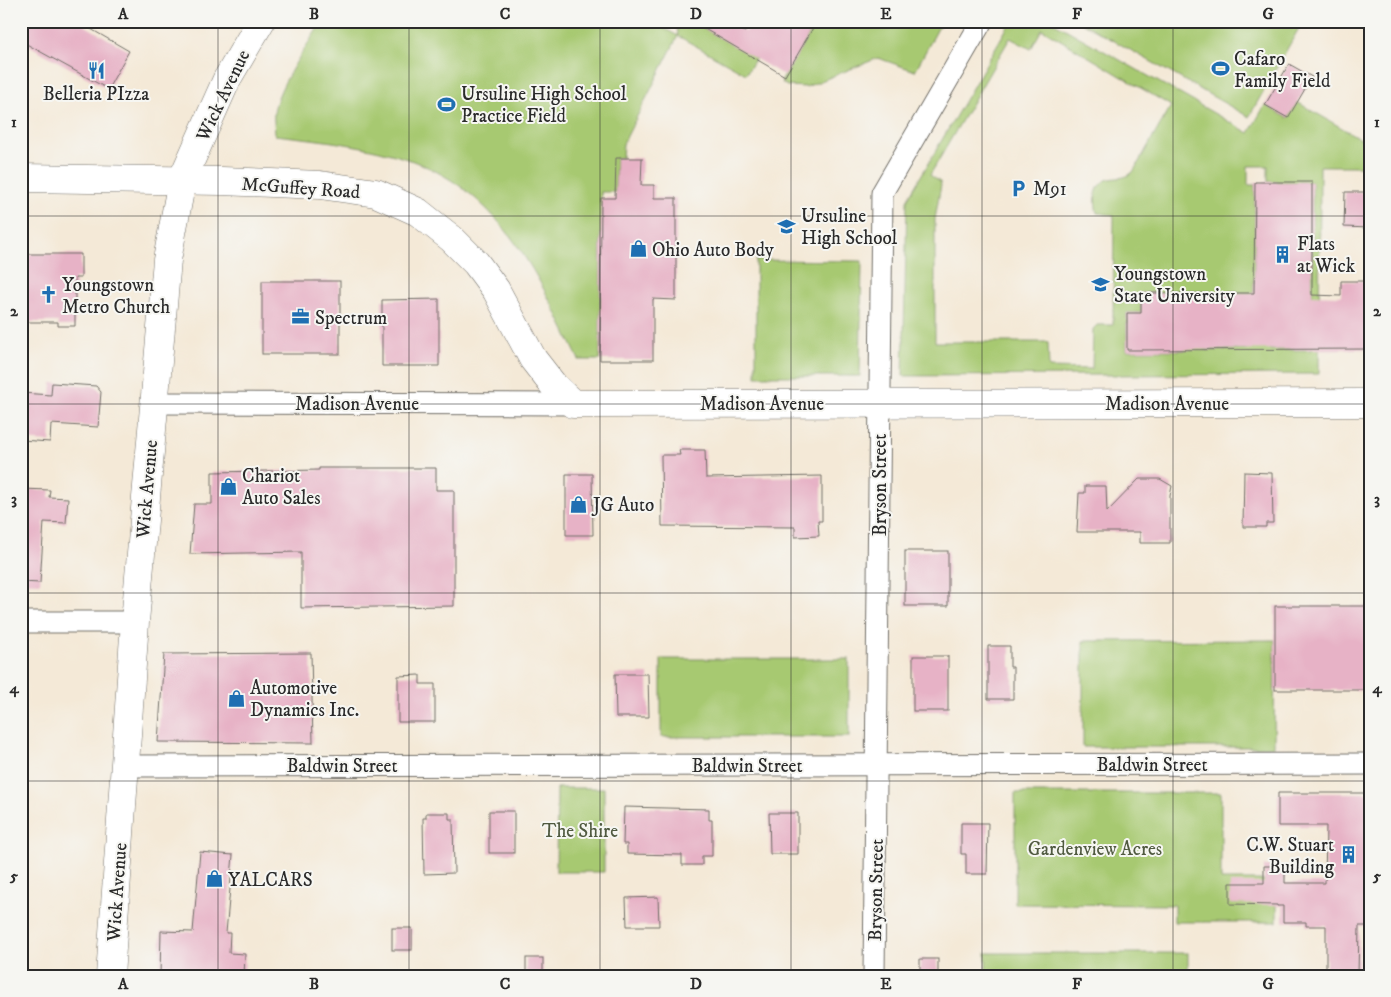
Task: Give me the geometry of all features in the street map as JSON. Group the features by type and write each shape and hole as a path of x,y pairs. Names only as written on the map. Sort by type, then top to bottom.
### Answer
{"street":[{"name":"Wick Avenue","path":"110,976 135,622 167,260 182,180 227,80 261,21"},
{"name":"Bryson Street","path":"874,976 882,193 982,21"},
{"name":"McGuffey Road","path":"21,178 182,180 320,185 376,193 418,212 452,239 476,263 496,290 533,359 554,386 573,404"},
{"name":"Madison Avenue","path":"154,403 1370,403"},
{"path":"21,622 135,622"},
{"name":"Baldwin Street","path":"125,766 1370,764"}],"green space":[{"path":"322,21 662,21 660,26 678,36 623,144 622,158 616,158 615,192 601,192 600,360 579,360 533,270 515,243 495,218 471,195 444,176 396,155 327,141 275,135 274,112 281,90 294,65"},
{"path":"676,21 691,21 756,58 746,74 678,36"},
{"path":"817,21 942,21 915,71 878,58 806,87 787,86 781,82"},
{"path":"1011,21 1051,21 1249,133 1265,105 1288,118 1297,102 1368,143 1370,141 1370,166 1320,166 1319,374 903,376 907,200","holes":["1042,29 1171,106 1133,172 1125,177 1105,181 1096,193 1097,213 1114,215 1113,325 1097,325 1093,329 1092,369 1049,368 1048,342 935,342 935,219 941,185 940,182 930,175 1010,38 1031,49","1248,166 1268,166 1268,182 1312,182 1312,350 1270,350 1270,348 1246,348 1246,350 1205,350 1205,348 1127,350 1127,313 1141,313 1141,293 1254,293 1255,185 1248,185"]},
{"name":"Cafaro Family Field","path":"1079,21 1303,21 1249,117"},
{"path":"756,260 862,261 860,376 756,376"},
{"path":"1275,640 1274,747 1083,747 1083,641"},
{"path":"661,659 849,659 849,737 661,737"},
{"name":"The Shire","path":"557,788 604,788 604,872 556,872"},
{"name":"Gardenview Acres","path":"1015,793 1221,793 1221,880 1277,880 1277,922 1174,922 1174,905 1015,904"},
{"path":"986,953 1188,953 1188,976 986,976"}],"building":[{"name":"Belleria PIzza","path":"21,21 77,21 129,51 108,89 21,41"},
{"path":"691,21 727,21 745,32 752,21 817,21 785,76"},
{"path":"1289,64 1312,77 1288,118 1265,105"},
{"name":"Ohio Auto Body","path":"616,158 642,158 641,185 654,185 654,198 676,198 676,300 653,299 653,360 600,360 601,198 615,198"},
{"name":"Flats at Wick","path":"1255,182 1312,182 1312,295 1341,296 1341,281 1370,281 1370,349 1127,350 1127,313 1141,313 1141,293 1254,293"},
{"path":"1345,192 1366,192 1365,206 1370,207 1370,228 1344,227"},
{"name":"Youngstown Metro Church","path":"21,254 81,254 81,278 75,278 75,326 58,326 58,322 21,322"},
{"name":"Spectrum","path":"262,281 340,281 340,354 262,354"},
{"path":"439,299 439,366 382,366 382,300"},
{"path":"52,383 96,386 101,392 98,427 51,424 50,442 21,440 21,393 51,395"},
{"path":"679,450 705,450 706,478 822,476 822,521 818,521 819,536 795,537 795,527 662,526 661,455 680,455"},
{"path":"319,468 436,468 436,490 454,490 454,606 301,608 301,552 190,554 194,504 212,504 212,472 319,470"},
{"path":"1244,472 1272,473 1273,523 1266,523 1266,527 1243,527"},
{"name":"JG Auto","path":"566,474 592,474 593,535 566,535"},
{"path":"1139,479 1160,479 1172,486 1170,496 1170,543 1140,543 1140,532 1077,532 1079,493 1085,493 1085,486 1106,486 1107,512"},
{"path":"21,489 50,490 49,497 68,498 66,523 44,522 40,583 21,582"},
{"path":"905,551 948,551 948,606 905,606"},
{"path":"1275,606 1370,606 1370,690 1275,690"},
{"path":"988,646 1010,646 1010,667 1013,667 1013,699 988,699"},
{"name":"Automotive Dynamics Inc.","path":"311,653 313,743 158,742 164,654"},
{"path":"913,656 948,656 948,711 913,711"},
{"path":"615,674 648,674 649,717 616,717"},
{"path":"420,675 420,684 435,684 435,722 398,722 398,676"},
{"path":"1278,793 1370,793 1370,926 1359,926 1358,976 1326,976 1326,926 1306,926 1306,922 1283,922 1283,906 1230,904 1230,883 1264,883 1264,866 1285,866 1285,883 1325,883 1326,826 1278,826"},
{"path":"624,807 709,809 709,820 712,820 712,856 702,856 702,865 682,865 682,855 627,854 627,844 623,844"},
{"path":"489,811 514,811 514,853 489,853"},
{"path":"426,813 449,813 449,819 453,819 454,873 424,874 423,818 426,818"},
{"path":"769,813 798,813 798,854 770,854"},
{"path":"961,823 988,823 987,874 966,874 966,854 961,854"},
{"path":"200,852 233,855 226,933 230,933 229,953 245,954 244,976 160,976 161,931 193,932"},
{"path":"658,897 659,926 627,926 626,898"},
{"path":"392,928 412,928 412,950 392,950"},
{"path":"526,958 543,958 543,976 526,976"},
{"path":"920,959 938,959 938,976 920,976"}],"place":[{"name":"Cafaro Family Field","path":"1220,69"},
{"name":"Belleria PIzza","path":"96,70"},
{"name":"Ursuline High School Practice Field","path":"447,104"},
{"name":"M91","path":"1019,188"},
{"name":"Ursuline High School","path":"787,226"},
{"name":"Ohio Auto Body","path":"638,249"},
{"name":"Flats at Wick","path":"1283,254"},
{"name":"Youngstown State University","path":"1100,284"},
{"name":"Youngstown Metro Church","path":"48,295"},
{"name":"Spectrum","path":"301,317"},
{"name":"Chariot Auto Sales","path":"228,486"},
{"name":"JG Auto","path":"579,504"},
{"name":"Automotive Dynamics Inc.","path":"236,698"},
{"name":"C.W. Stuart Building","path":"1348,855"},
{"name":"YALCARS","path":"214,879"}]}
